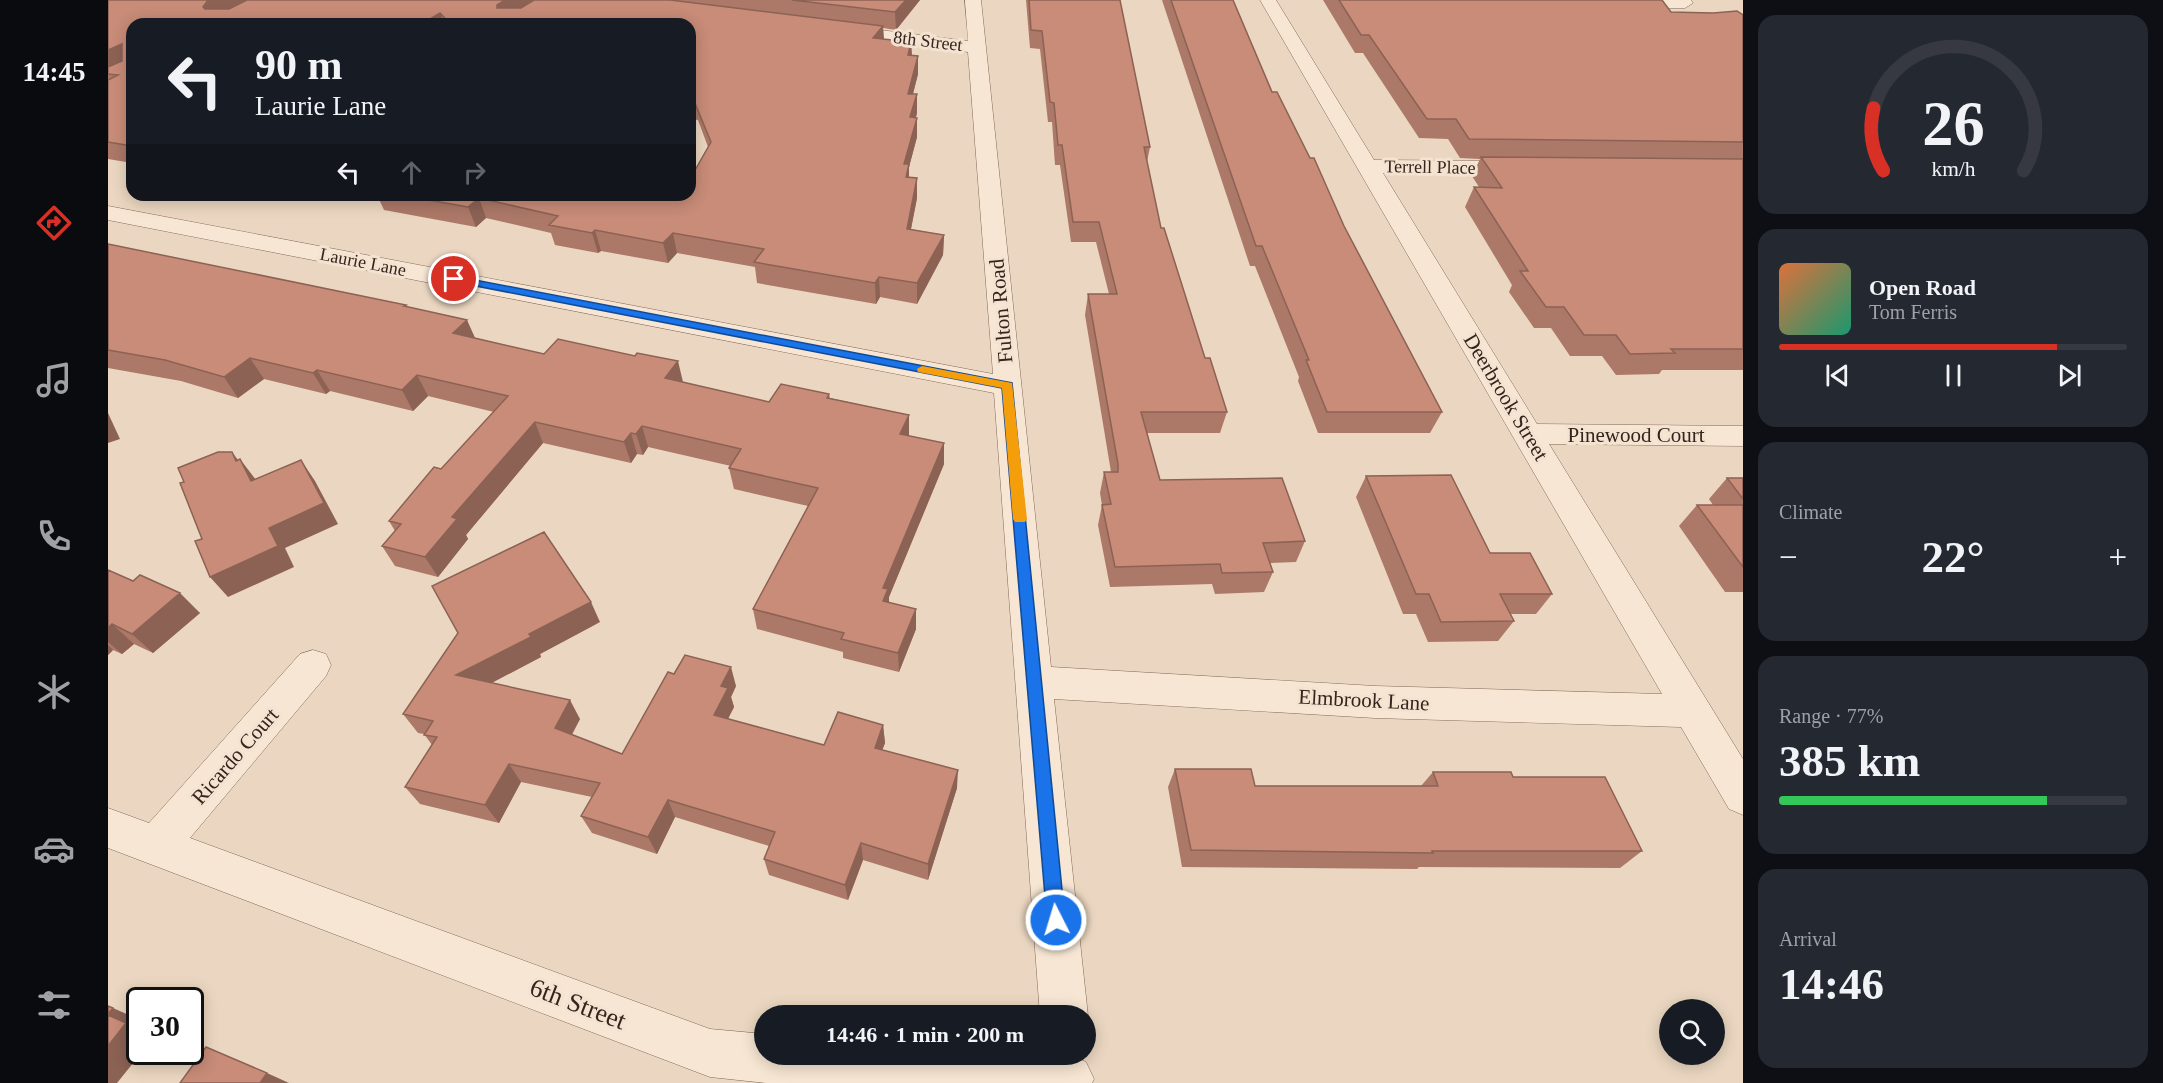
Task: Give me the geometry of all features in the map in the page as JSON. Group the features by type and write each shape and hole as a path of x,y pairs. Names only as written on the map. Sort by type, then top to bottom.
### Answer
{"street":[{"name":"Fulton Road","path":"973,0 1063,1005"},
{"name":"Deerbrook Street","path":"1268,0 1743,795"},
{"path":"1603,3 1684,2"},
{"name":"8th Street","path":"826,28 976,46"},
{"name":"Terrell Place","path":"1368,166 1544,168"},
{"name":"Laurie Lane","path":"108,213 1007,386"},
{"name":"Pinewood Court","path":"1528,434 1743,436"},
{"name":"Ricardo Court","path":"157,846 313,665"},
{"name":"Elmbrook Lane","path":"1035,682 1375,702 1692,711"},
{"name":"6th Street","path":"108,828 710,1053 962,1079 1069,1072"}],"building":[{"path":"108,0 208,0 203,7 205,9 229,9 247,0 505,0 497,5 497,8 521,8 534,0 670,0 883,26 873,38 911,42 908,55 918,56 908,94 917,94 910,117 917,118 904,164 909,164 906,177 917,178 907,229 944,235 917,283 879,277 875,283 754,262 764,249 673,233 663,243 595,230 592,233 549,225 558,216 492,201 696,201 696,168 711,142 696,106 696,18 445,18 440,13 432,18 126,18 126,145 108,142 108,80 118,75 108,74 108,67 122,61 122,44 108,50"},
{"path":"792,0 906,0 895,12"},
{"path":"1029,0 1120,0 1150,147 1144,147 1161,228 1164,228 1205,358 1210,358 1227,412 1141,412 1160,480 1282,478 1305,541 1263,543 1273,572 1222,573 1220,564 1115,567 1102,505 1111,504 1104,472 1118,472 1118,464 1088,294 1117,294 1099,222 1073,222 1062,145 1058,145 1054,103 1050,102 1042,31 1031,30"},
{"path":"1171,0 1233,0 1272,92 1277,92 1310,158 1314,158 1344,226 1442,412 1327,412 1306,360 1309,360 1262,246 1256,246"},
{"path":"1339,0 1662,0 1671,12 1737,11 1743,15 1743,142 1469,139 1456,119 1427,119 1369,35 1361,35"},
{"path":"1481,157 1743,159 1743,349 1671,349 1675,353 1630,354 1616,335 1584,335 1564,307 1546,307 1520,271 1528,271 1474,187 1502,188"},
{"path":"434,201 475,201 468,207"},
{"path":"108,244 406,305 404,306 467,320 453,333 544,354 558,339 635,356 637,353 678,361 665,378 769,402 781,384 829,394 827,398 909,415 900,434 944,443 883,588 888,589 883,601 916,609 898,653 841,639 844,633 753,609 818,488 729,468 741,449 642,426 636,434 631,433 624,442 535,422 452,517 457,519 425,557 382,546 401,524 389,521 434,467 441,469 508,396 417,375 402,390 317,370 313,373 250,358 224,377 165,360 108,350"},
{"path":"218,452 232,452 236,461 240,459 251,481 301,460 324,503 269,528 278,546 210,577 195,541 202,539 180,483 184,482 178,468"},
{"path":"1451,475 1490,553 1530,553 1552,594 1500,594 1514,621 1441,622 1429,594 1416,594 1366,476"},
{"path":"1727,478 1743,478 1743,499"},
{"path":"1697,505 1743,505 1743,567"},
{"path":"544,532 591,602 529,634 531,637 456,675 570,700 555,728 622,754 668,672 674,674 685,655 731,667 721,686 728,688 714,715 824,745 838,712 883,725 875,748 958,770 928,864 861,843 845,885 764,859 775,832 668,800 648,837 581,816 600,783 509,764 485,805 405,787 437,737 424,735 433,721 403,714 458,633 432,586"},
{"path":"108,570 133,581 140,575 180,593 132,634 112,624 108,628"},
{"path":"1175,769 1251,769 1255,786 1438,786 1433,772 1511,772 1513,777 1605,777 1642,851 1432,851 1433,853 1191,850"},
{"path":"108,1015 126,1023 108,1046"},
{"path":"206,1047 267,1073 260,1083 180,1083 193,1065 204,1065"}],"slow traffic":[{"path":"922,369 1007,386 1020,519"}],"route":[{"path":"454,279 1007,386 1056,920"}]}
